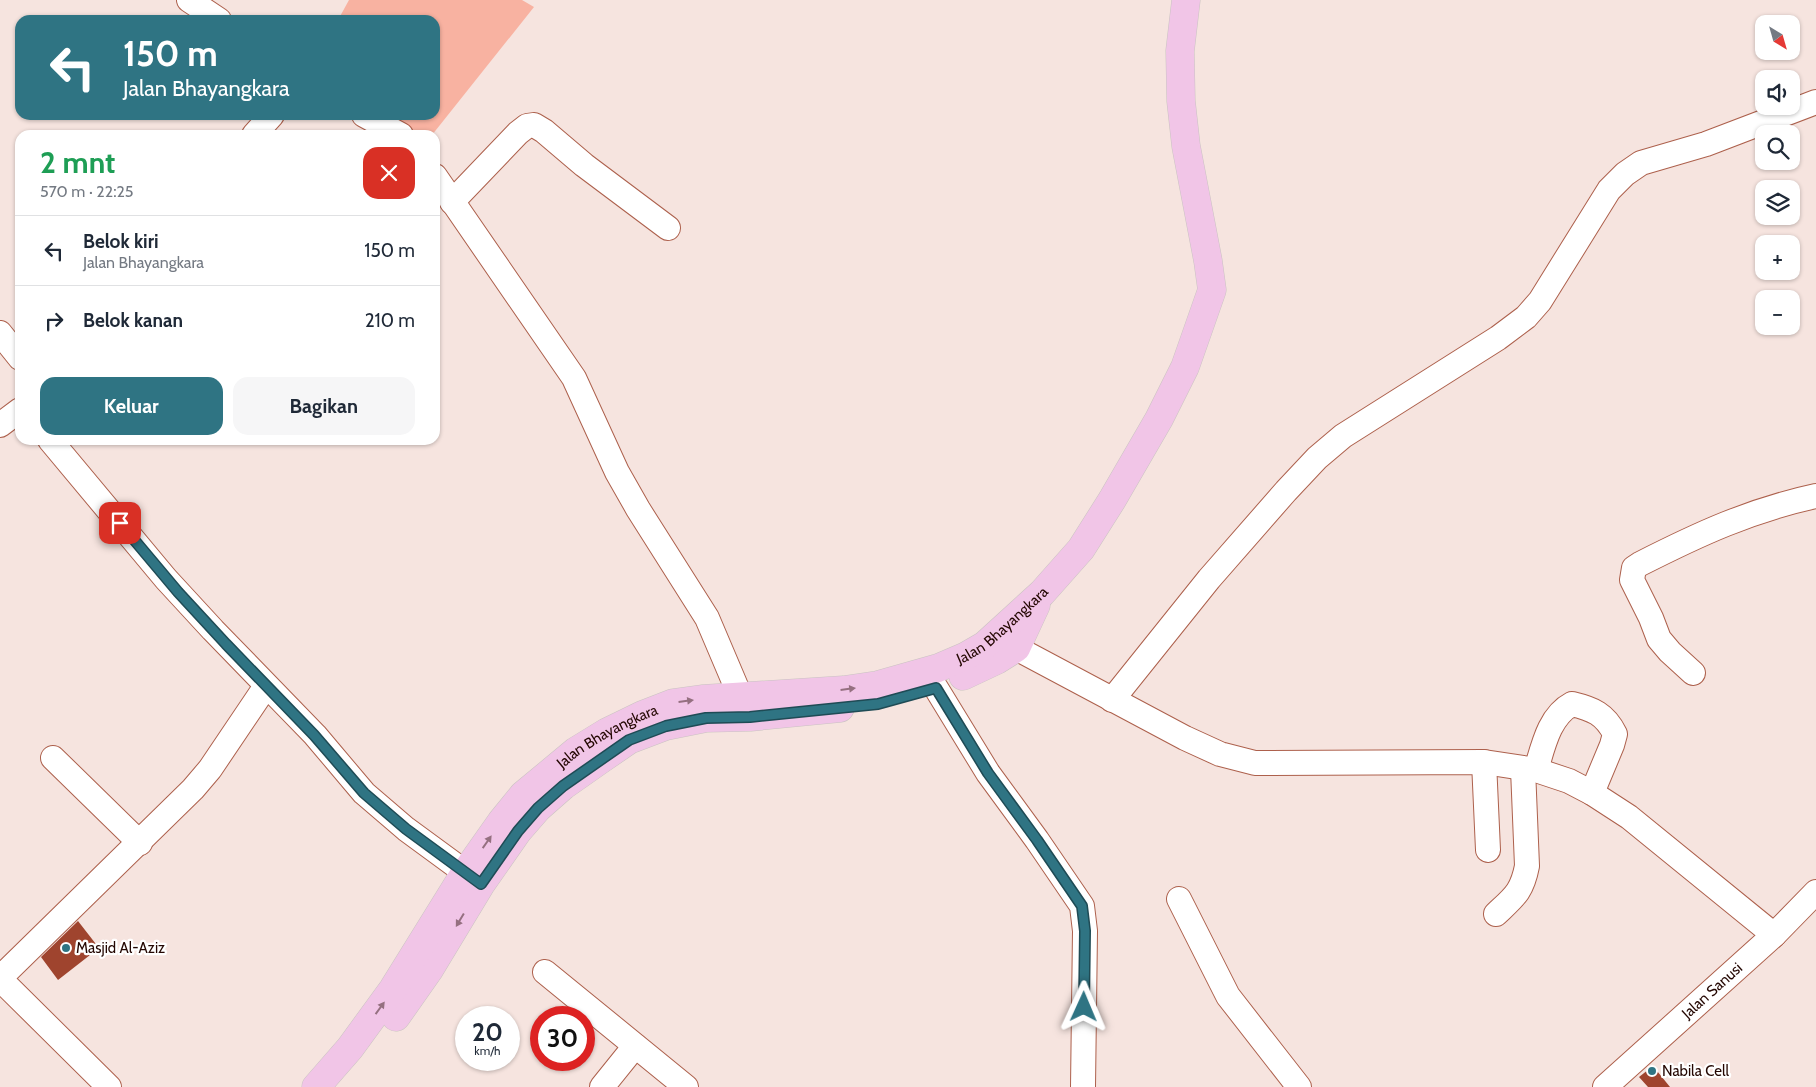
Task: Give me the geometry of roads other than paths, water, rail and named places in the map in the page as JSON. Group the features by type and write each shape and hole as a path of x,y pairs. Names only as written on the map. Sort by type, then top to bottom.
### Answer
{"main road":[{"name":"Jalan Bhayangkara","path":"316,1087 350,1048 473,878 538,808 563,786 629,740 666,726 706,718 750,717 878,704 936,688 997,660 1007,641 1042,593 1081,549 1112,500 1159,419 1184,367 1212,290 1186,146 1181,101 1180,51 1186,0"},
{"name":"Jalan Bhayangkara","path":"337,1087 394,1020 424,977 501,822 523,795 576,751 607,732 673,703 702,699 844,690 878,685 948,664 985,645 1007,641"}],"street":[{"path":"189,0 212,15"},
{"path":"1112,700 1209,579 1286,491 1318,458 1343,436 1498,338 1526,318 1540,301 1609,190 1625,174 1641,163 1706,144 1816,102"},
{"path":"258,130 268,120"},
{"path":"373,120 392,130"},
{"path":"668,228 534,125 527,126 441,189 570,371 617,472 638,509 707,618 741,698"},
{"path":"0,333 15,352"},
{"path":"0,425 15,414"},
{"path":"54,445 166,579 314,735 364,793 400,824 473,878"},
{"path":"1693,673 1664,647 1659,639 1632,580 1634,568 1680,543 1738,518 1783,503 1816,496"},
{"path":"1007,641 1112,700 1185,738 1220,754 1255,763 1484,762 1530,770 1569,781 1592,793 1629,817 1774,935"},
{"path":"109,1087 0,979 193,789 210,769 266,686"},
{"path":"936,688 988,773 1082,906 1085,931 1083,1087"},
{"path":"1496,914 1520,890 1524,882 1527,866 1530,770 1557,715 1572,704 1591,708 1609,721 1615,734 1592,793"},
{"path":"53,758 140,843"},
{"path":"1484,762 1488,850"},
{"name":"Jalan Sanusi","path":"1605,1087 1774,935 1816,892"},
{"path":"1180,899 1228,996 1299,1087"},
{"path":"545,972 686,1087"},
{"path":"602,1087 635,1046"}],"place":[{"name":"Masjid Al-Aziz","path":"66,948"},
{"name":"Nabila Cell","path":"1652,1071"}]}
